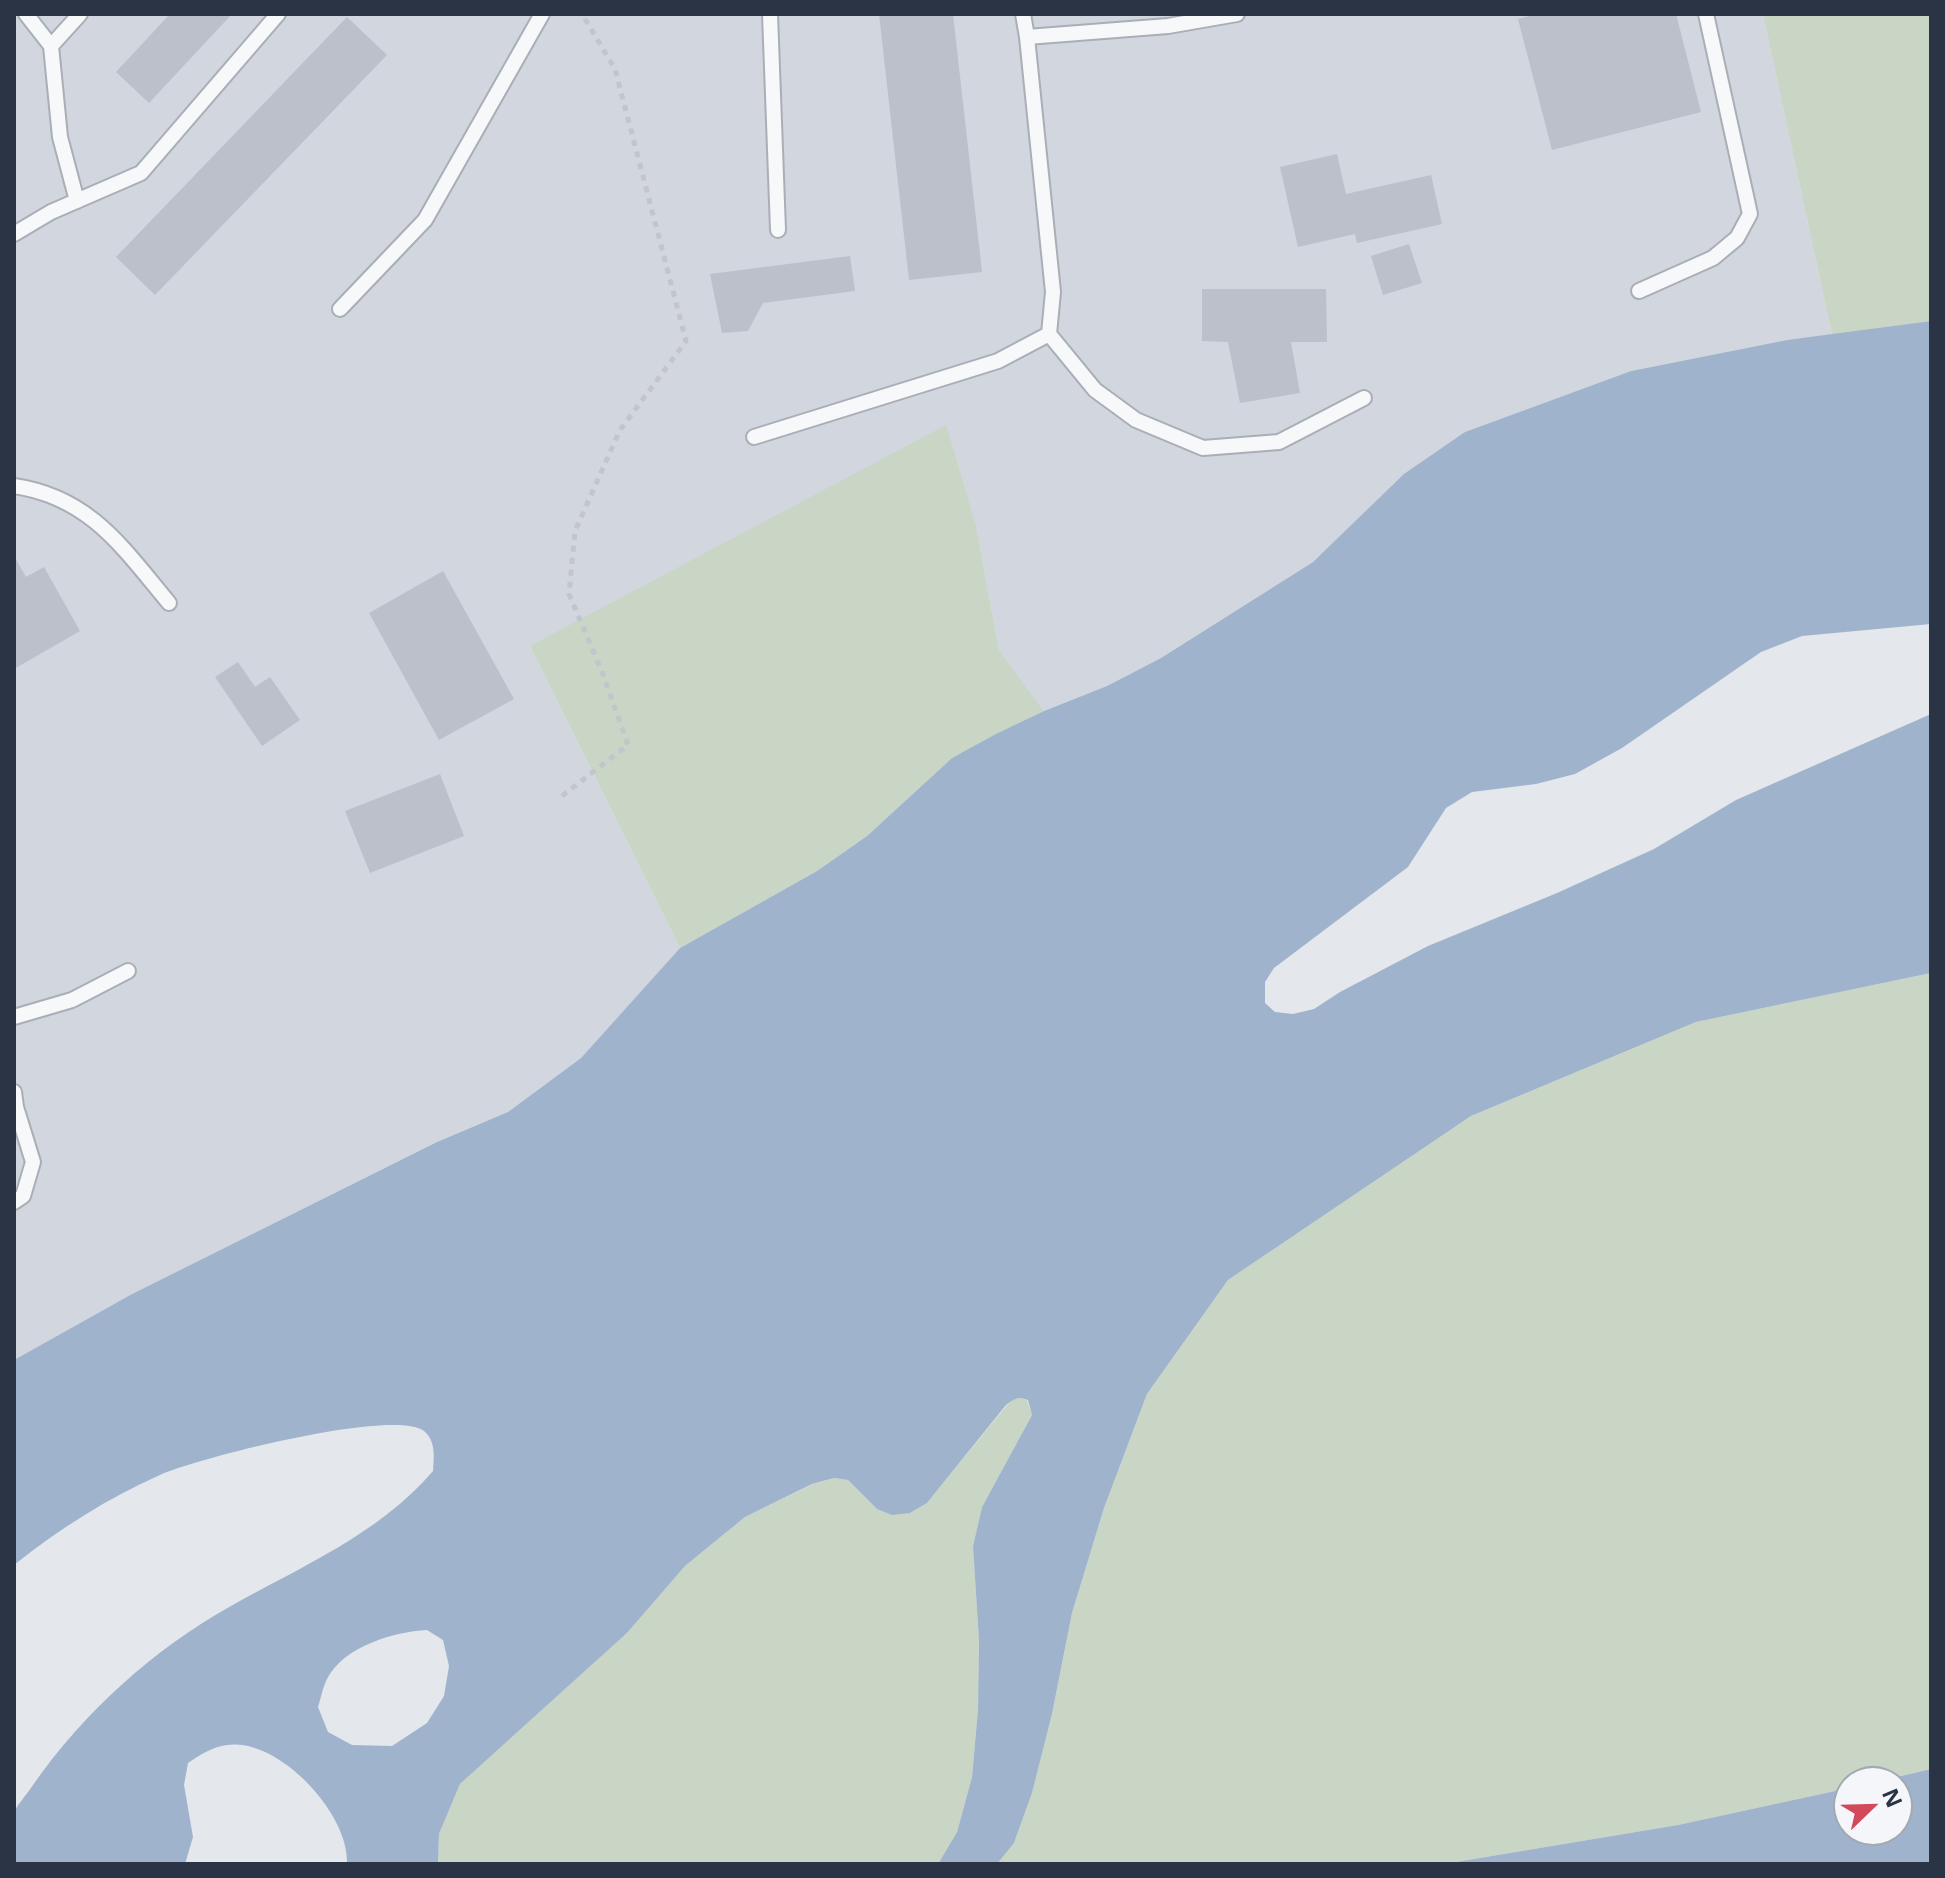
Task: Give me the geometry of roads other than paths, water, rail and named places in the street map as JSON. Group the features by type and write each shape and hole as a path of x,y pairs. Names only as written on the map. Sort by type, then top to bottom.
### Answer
{"lane":[{"path":"26,14 51,46 60,137 77,201"},
{"path":"51,46 80,14"},
{"path":"14,234 51,212 141,173 278,14"},
{"path":"340,309 425,220 542,14"},
{"path":"770,14 778,230"},
{"path":"1023,14 1053,292 1049,334 1095,390 1136,420 1203,448 1279,442 1364,398"},
{"path":"1027,37 1168,26 1237,14"},
{"path":"1639,291 1713,258 1737,238 1750,214 1706,14"},
{"path":"754,437 998,361 1049,334"},
{"path":"14,486 40,490 80,508 117,541 169,603"},
{"path":"14,1017 72,1000 128,971"},
{"path":"14,1092 33,1162 23,1196 14,1202"}],"water":[{"path":"1931,321 1931,624 1802,636 1761,652 1622,748 1575,774 1536,784 1472,792 1446,808 1408,867 1274,968 1265,982 1265,1003 1275,1012 1293,1014 1314,1009 1428,946 1654,849 1736,800 1931,714 1931,973 1696,1022 1471,1116 1228,1280 1147,1394 1104,1508 1072,1613 1032,1793 1014,1843 997,1864 938,1864 957,1832 972,1777 978,1709 979,1641 973,1546 982,1507 1032,1415 1028,1400 1021,1398 1006,1405 927,1503 910,1513 892,1515 877,1509 848,1480 834,1478 812,1484 745,1517 685,1566 627,1633 460,1784 439,1834 438,1864 347,1864 345,1844 337,1823 307,1783 268,1753 247,1746 227,1745 211,1749 188,1763 184,1785 193,1837 185,1864 14,1864 15,1810 75,1732 122,1684 202,1623 338,1547 389,1513 433,1471 434,1455 431,1440 424,1431 405,1426 375,1426 295,1438 213,1458 160,1475 103,1504 14,1565 14,1360 132,1294 437,1142 508,1112 581,1058 680,948 817,871 867,836 952,758 1044,711 1107,686 1161,658 1313,562 1404,474 1465,432 1631,371 1787,340","holes":["427,1630 443,1640 449,1666 444,1696 427,1723 392,1746 352,1745 328,1732 318,1707 328,1677 346,1657 385,1638 414,1631"]},
{"path":"1931,1769 1931,1864 1444,1864 1678,1825 1833,1791 1833,1846 1913,1846 1913,1773"}]}
